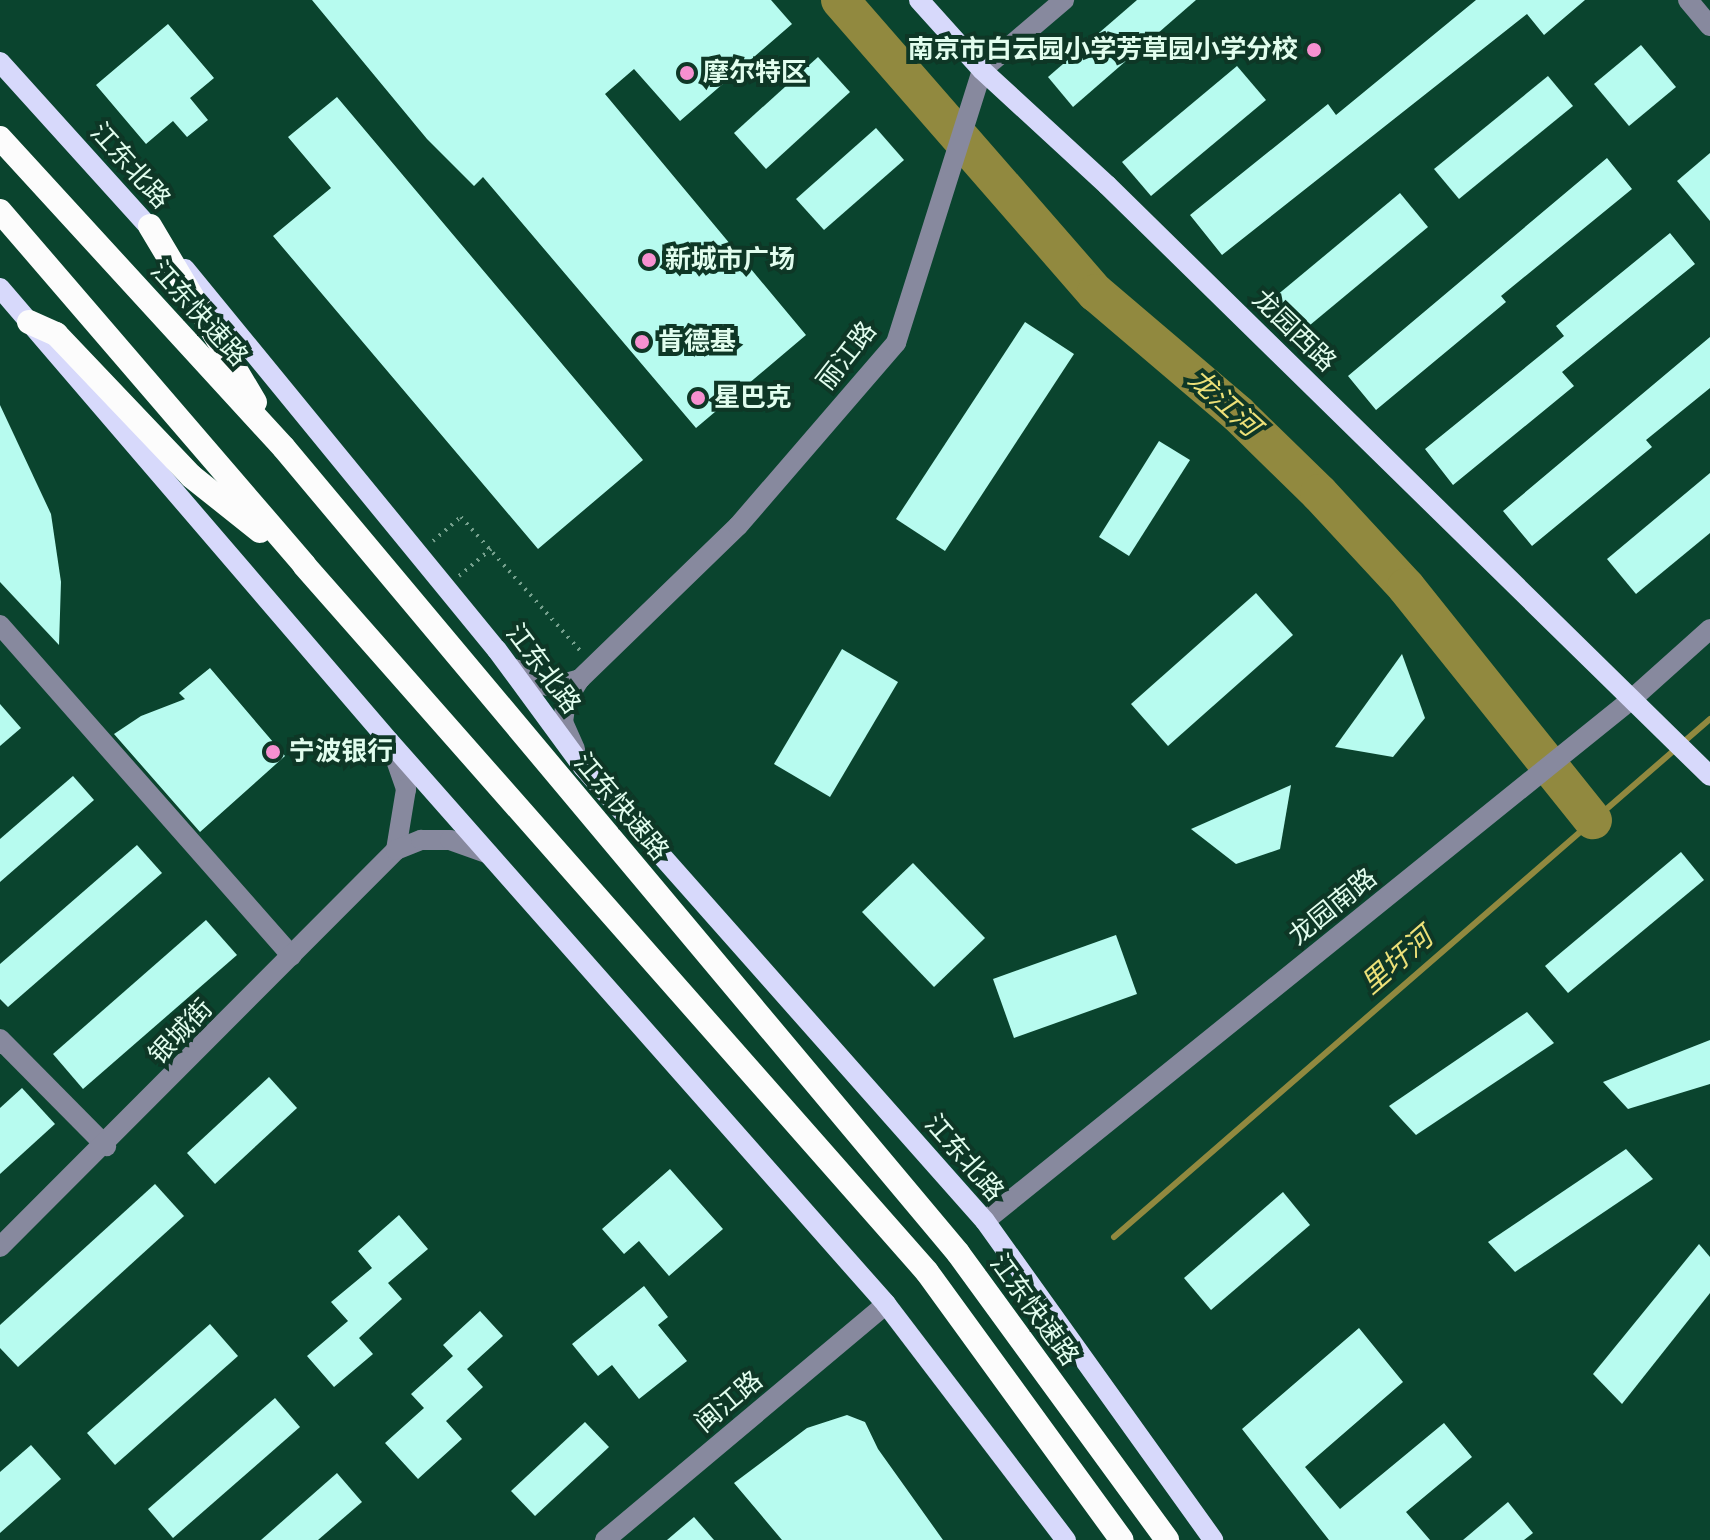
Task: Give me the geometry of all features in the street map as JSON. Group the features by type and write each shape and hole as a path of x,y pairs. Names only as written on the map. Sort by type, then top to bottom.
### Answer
{"highway":[{"name":"江东快速路","path":"0,138 284,448 958,1253 1167,1540"},
{"path":"0,211 304,565 927,1272 1122,1540"},
{"path":"150,226 284,448"},
{"path":"29,322 56,334 191,476 304,565"}],"main road":[{"name":"龙园西路","path":"919,0 982,70 1107,185 1710,776"},
{"name":"江东北路","path":"0,62 150,226 497,650 583,767 985,1221 1213,1540"},
{"path":"0,288 389,741 886,1304 1066,1540"}],"street":[{"path":"982,70 1064,0"},
{"path":"1688,0 1710,26"},
{"name":"丽江路","path":"583,767 563,722 566,701 587,673 738,526 896,343 982,70"},
{"path":"0,625 292,956"},
{"name":"龙园南路","path":"985,1221 1632,699 1710,629"},
{"path":"497,650 526,681 551,687 587,673"},
{"path":"389,741 406,789 396,850"},
{"path":"396,850 421,840 450,840 489,854"},
{"name":"银城街","path":"0,1247 106,1146 396,850"},
{"path":"0,1039 106,1146"},
{"name":"闽江路","path":"605,1540 886,1304"}],"path":[{"path":"419,553 461,517 587,673"}],"building":[{"name":"新城市广场","path":"312,0 771,0 792,24 680,121 634,69 605,94 806,335 696,428 483,177 474,186 427,139"},
{"path":"1137,0 1196,0 1073,107 1048,77"},
{"path":"1476,0 1585,0 1544,35 1527,14 1222,255 1190,215 1328,104 1336,115"},
{"path":"168,24 214,78 190,98 208,120 187,137 173,121 146,144 96,85"},
{"path":"1641,45 1676,87 1629,126 1594,84"},
{"path":"818,57 850,92 766,169 734,133"},
{"path":"1237,66 1266,100 1151,196 1122,162"},
{"path":"1548,76 1573,106 1459,199 1434,169"},
{"path":"337,97 643,460 538,549 273,236 331,188 288,137"},
{"path":"876,128 904,160 824,230 796,199"},
{"path":"1710,153 1710,221 1677,181"},
{"path":"1607,158 1632,189 1501,296 1506,302 1376,410 1348,376"},
{"path":"1400,193 1428,227 1298,335 1270,301"},
{"path":"1670,233 1695,264 1562,372 1574,386 1453,485 1425,449 1564,336 1556,326"},
{"path":"1025,322 1074,354 945,551 896,519"},
{"path":"1710,337 1710,388 1646,440 1652,447 1532,546 1503,511"},
{"path":"0,405 51,514 61,582 59,645 0,582"},
{"path":"1159,441 1190,460 1129,556 1099,537"},
{"path":"1710,473 1710,533 1636,594 1607,559"},
{"path":"1256,593 1293,635 1168,746 1131,704"},
{"path":"842,649 898,682 830,797 774,764"},
{"path":"1402,654 1425,718 1393,757 1335,747"},
{"path":"210,668 285,756 200,832 114,734 141,716 185,699 179,693"},
{"path":"0,704 21,728 0,746"},
{"path":"73,776 94,800 0,882 0,839"},
{"path":"1291,785 1280,849 1236,864 1191,829"},
{"path":"137,845 162,873 8,1007 0,999 0,964"},
{"path":"1681,852 1704,880 1568,993 1545,966"},
{"path":"913,863 985,938 934,987 862,912"},
{"path":"206,920 237,955 83,1089 53,1054"},
{"path":"1116,935 1137,994 1014,1038 993,979"},
{"path":"1527,1012 1554,1043 1416,1135 1389,1106"},
{"path":"1710,1040 1710,1084 1628,1109 1603,1082"},
{"path":"269,1077 297,1108 215,1184 187,1153"},
{"path":"22,1088 55,1124 0,1174 0,1108"},
{"path":"1626,1149 1653,1179 1515,1272 1488,1242"},
{"path":"670,1169 723,1229 669,1276 639,1241 624,1254 602,1229"},
{"path":"155,1184 184,1216 18,1367 0,1348 0,1325"},
{"path":"1283,1192 1310,1225 1211,1310 1184,1278"},
{"path":"399,1215 428,1249 388,1283 402,1299 359,1338 373,1354 334,1387 307,1356 348,1321 331,1302 372,1268 358,1251"},
{"path":"1699,1244 1710,1257 1710,1293 1622,1404 1593,1374"},
{"path":"644,1286 668,1317 658,1325 687,1361 639,1399 612,1365 598,1376 572,1344"},
{"path":"480,1311 503,1336 467,1369 483,1387 446,1421 462,1439 418,1479 385,1443 424,1408 411,1394 453,1356 443,1345"},
{"path":"210,1324 238,1356 115,1465 87,1433"},
{"path":"1359,1328 1403,1382 1305,1467 1340,1509 1444,1423 1472,1457 1406,1512 1430,1540 1329,1540 1242,1429"},
{"path":"275,1398 300,1427 173,1538 148,1509"},
{"path":"847,1415 865,1422 878,1449 943,1540 782,1540 734,1483 807,1428"},
{"path":"585,1422 609,1447 535,1516 511,1491"},
{"path":"31,1445 61,1479 0,1533 0,1472"},
{"path":"337,1473 362,1502 318,1540 261,1540"},
{"path":"1508,1502 1533,1533 1524,1540 1463,1540"},
{"path":"694,1517 714,1540 667,1540"}],"waterway":[{"name":"龙江河","path":"840,0 1096,293 1238,414 1319,493 1406,587 1593,820"},
{"name":"里圩河","path":"1114,1237 1710,719"}],"place":[{"name":"南京市白云园小学芳草园小学分校","path":"1314,50"},
{"name":"摩尔特区","path":"687,73"},
{"name":"新城市广场","path":"649,260"},
{"name":"肯德基","path":"642,342"},
{"name":"星巴克","path":"698,398"},
{"name":"宁波银行","path":"273,752"}]}
